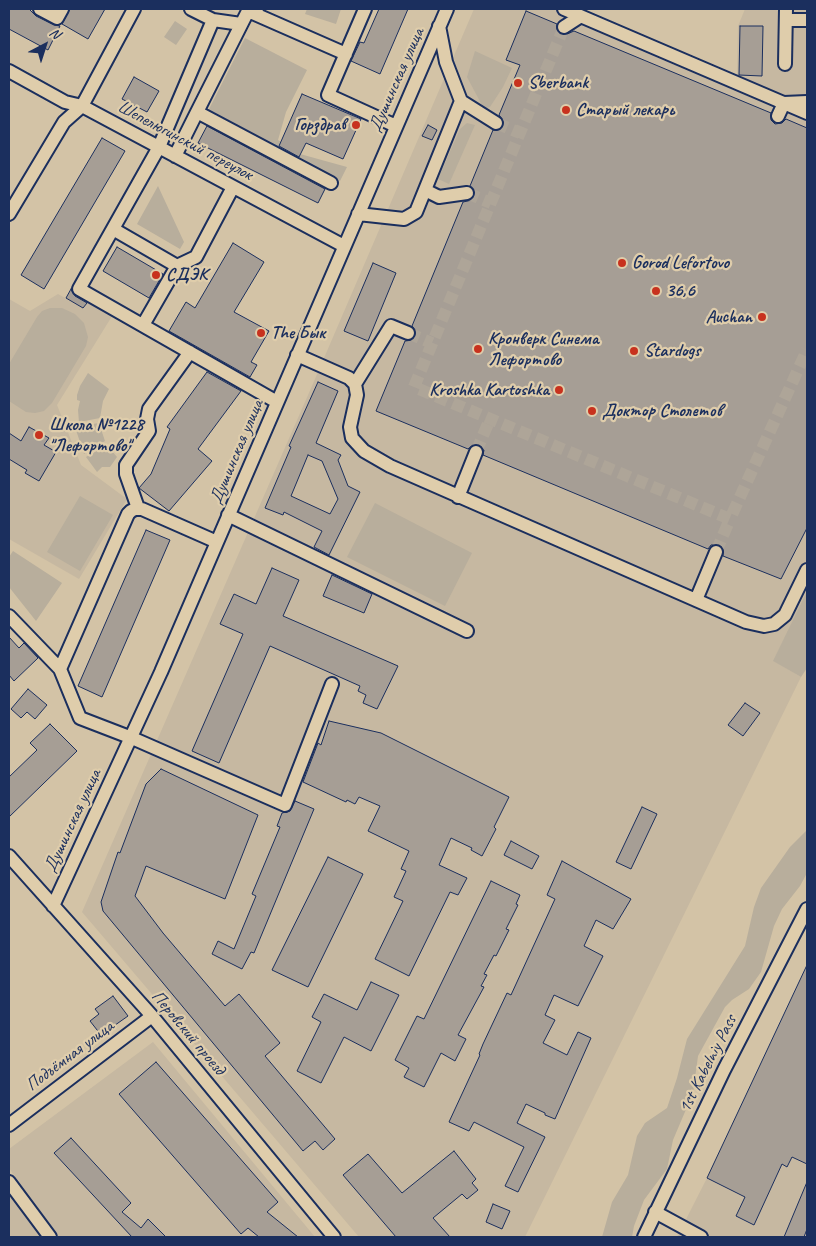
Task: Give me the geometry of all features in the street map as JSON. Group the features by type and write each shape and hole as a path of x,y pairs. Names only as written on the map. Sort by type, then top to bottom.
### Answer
{"street":[{"path":"40,9 58,18 62,9"},
{"path":"9,214 64,122 82,106 134,9"},
{"path":"191,9 213,20 241,24"},
{"path":"365,9 328,95 396,126"},
{"name":"Душинская улица","path":"53,906 132,738 447,9"},
{"path":"564,9 807,113"},
{"path":"175,156 241,24 252,10 346,54"},
{"path":"785,64 786,14 807,20"},
{"path":"564,26 581,16"},
{"path":"213,20 159,147 79,289 277,402"},
{"path":"440,26 446,62 461,102 496,123"},
{"name":"Шепелюгинский переулок","path":"9,71 65,102 82,106 344,246"},
{"path":"358,214 404,219 416,212 461,102"},
{"path":"784,103 807,102"},
{"path":"778,116 784,103"},
{"path":"197,112 331,183"},
{"path":"143,325 177,266 196,256 232,187"},
{"path":"425,190 439,197 467,193"},
{"path":"113,229 177,266"},
{"path":"355,384 391,326 408,333"},
{"path":"138,508 126,474 126,465 150,431 147,419 149,409 190,352"},
{"path":"297,355 348,378 355,384 358,395 350,427 352,438 364,451 390,466 458,497 746,622 764,626 774,624 785,615 807,570"},
{"path":"458,497 476,452"},
{"path":"60,669 128,514 131,511 138,508 217,542"},
{"path":"228,516 467,631"},
{"path":"696,600 716,552"},
{"path":"9,616 60,669 80,718 132,738 285,805 332,684"},
{"name":"Перовский проезд","path":"9,856 152,1016 334,1237"},
{"name":"1st Kabelniy Pass","path":"644,1237 724,1070 807,909"},
{"name":"Подъёмная улица","path":"9,1125 152,1016"},
{"path":"9,1182 50,1237"},
{"path":"655,1212 701,1237"}],"shaded area":[{"path":"307,9 341,9 336,24 305,14"},
{"path":"474,9 584,9 737,78 738,26 745,9 807,9 807,591 774,661 801,677 525,1237 359,1237 82,912"},
{"path":"175,21 187,29 176,45 164,37"},
{"path":"245,38 307,70 286,112 278,140 300,154 347,167 340,181 207,113"},
{"path":"475,51 512,68 490,107 484,109 467,77"},
{"path":"467,123 475,125 449,184 438,179 460,129"},
{"path":"158,186 184,242 180,249 137,224"},
{"name":"Школа №1228 \"Лефортово\"","path":"58,294 83,308 89,298 114,313 57,405 81,465 127,499 79,579 9,539 9,299 30,311"},
{"path":"50,308 62,308 75,314 84,323 88,337 86,346 52,403 44,411 26,412 9,401 9,364 37,317 42,311"},
{"path":"88,373 109,389 103,401 100,418 79,422 78,410 80,401 77,400 77,395"},
{"path":"99,423 105,441 84,454 75,427"},
{"path":"107,445 117,457 110,467 102,467 97,472 86,457"},
{"path":"80,496 113,515 80,571 47,552"},
{"path":"375,503 472,553 445,606 347,557"},
{"path":"13,551 62,583 36,621 9,587 9,557"},
{"path":"807,591 807,668 801,677 773,661"},
{"path":"807,830 807,873 800,886 782,909 774,926 761,972 749,989 725,1007 698,1056 693,1093 673,1140 667,1169 644,1200 632,1237 602,1237 612,1202 628,1175 637,1136 645,1123 667,1108 687,1039 745,946 754,907 761,888 790,847"},
{"path":"807,965 807,1237 677,1237 707,1178"},
{"path":"153,1042 315,1237 9,1237 9,1188 18,1181 9,1168 9,1149"}],"building":[{"path":"9,9 29,9 36,16 60,26 48,50 9,29"},
{"path":"70,9 105,9 88,39 62,24"},
{"path":"379,9 408,9 380,74 351,61 360,42 364,43"},
{"name":"Gorod Lefortovo","path":"526,11 557,24 557,31 561,34 565,35 574,31 771,113 771,120 775,124 782,123 786,119 807,128 807,528 781,579 723,556 723,547 719,544 711,545 708,549 483,455 484,450 479,445 474,444 468,449 376,411 405,341 413,340 415,337 416,331 412,326 463,202 472,200 474,196 475,191 470,186 493,130 499,130 503,127 503,120 499,115 520,65 506,60"},
{"path":"740,26 763,26 762,76 739,75"},
{"path":"134,77 159,91 147,112 122,99"},
{"path":"302,94 361,119 343,159 306,143 299,157 279,146"},
{"path":"428,125 437,130 432,140 422,136"},
{"path":"207,126 325,189 318,203 198,143"},
{"path":"102,138 125,151 44,289 21,275"},
{"path":"233,243 264,262 234,312 269,331 251,362 257,365 250,377 169,331 186,302 195,308"},
{"path":"117,247 163,274 149,298 103,271"},
{"path":"373,263 396,273 368,341 344,331"},
{"path":"71,289 75,296 87,303 83,308 66,298"},
{"path":"207,372 241,391 198,449 212,461 169,511 139,488 151,474 170,429 167,427"},
{"path":"318,382 338,391 316,443 341,455 338,460 348,486 360,492 329,555 314,547 322,531 284,512 283,515 265,508 291,447 289,446","holes":["308,455 322,461 338,499 330,514 291,496"]},
{"path":"29,427 49,438 44,445 56,452 39,481 25,473 27,470 9,459 9,433 21,441"},
{"path":"146,530 170,540 102,697 78,686"},
{"path":"272,568 299,580 283,616 398,666 377,709 363,703 366,695 358,691 360,686 270,646 219,763 192,751 243,634 220,624 234,594 256,604"},
{"path":"332,575 372,594 364,613 323,596"},
{"path":"9,637 19,648 24,643 38,658 14,681 9,675"},
{"path":"28,689 47,705 35,719 27,712 21,718 11,709"},
{"path":"745,703 760,713 743,736 728,725"},
{"path":"329,721 381,733 509,797 482,856 471,850 472,848 451,838 439,865 467,878 458,895 450,892 409,976 375,959 403,901 394,897 406,871 401,869 409,851 368,831 380,806 359,797 355,804 347,800 346,802 303,782 318,743 321,745"},
{"path":"50,724 77,751 9,817 9,777 37,750 30,743"},
{"path":"161,769 258,815 225,899 146,866 135,896 163,933 225,1006 239,994 280,1043 265,1056 335,1139 323,1150 315,1141 303,1151 103,911 101,902 118,852 120,853 146,784"},
{"path":"295,801 314,809 254,953 251,952 242,969 212,954 218,941 234,949 256,896 252,894 280,827 277,826 282,813 290,811"},
{"path":"642,807 657,814 631,869 616,862"},
{"path":"511,841 539,856 532,869 504,855"},
{"path":"328,857 363,874 308,987 272,970"},
{"path":"562,861 631,899 613,929 596,920 584,946 603,956 578,1006 554,995 545,1015 555,1020 543,1043 567,1055 578,1032 591,1038 555,1119 526,1104 517,1123 545,1137 518,1192 505,1186 524,1147 474,1122 469,1131 449,1122 507,993 511,995 555,899 547,895"},
{"path":"491,881 520,895 516,904 518,905 506,929 509,930 496,956 494,955 484,974 487,975 481,986 484,987 458,1035 466,1039 455,1061 441,1053 424,1087 404,1077 409,1068 395,1060 417,1016 424,1019"},
{"path":"807,965 807,1164 792,1157 787,1167 782,1164 754,1225 736,1216 745,1197 707,1178"},
{"path":"371,982 399,995 371,1051 344,1037 321,1083 297,1071 321,1022 312,1017 324,994 357,1010"},
{"path":"113,996 128,1016 101,1035 90,1021 99,1014 95,1009"},
{"path":"156,1062 278,1202 267,1212 298,1237 259,1237 248,1228 241,1234 119,1094"},
{"path":"71,1138 131,1203 122,1212 141,1228 148,1219 166,1237 132,1237 54,1153"},
{"path":"454,1151 476,1179 472,1183 478,1190 467,1199 462,1194 433,1218 450,1237 396,1237 343,1175 368,1154 402,1193"},
{"path":"807,1182 807,1229 804,1237 784,1237"},
{"path":"493,1204 510,1211 502,1229 486,1222"}],"tunnel":[{"path":"564,27 414,387 730,519 807,350"},
{"path":"496,123 520,133"},
{"path":"467,193 491,203"},
{"path":"408,333 432,343"},
{"path":"476,452 490,419"},
{"path":"716,552 730,519"}],"place":[{"name":"Sberbank","path":"518,83"},
{"name":"Старый лекарь","path":"566,110"},
{"name":"Горздрав","path":"356,125"},
{"name":"Gorod Lefortovo","path":"622,263"},
{"name":"СДЭК","path":"156,275"},
{"name":"36,6","path":"656,291"},
{"name":"Auchan","path":"762,317"},
{"name":"The Бык","path":"261,333"},
{"name":"Кронверк Синема Лефортово","path":"478,349"},
{"name":"Stardogs","path":"634,351"},
{"name":"Kroshka Kartoshka","path":"559,390"},
{"name":"Доктор Столетов","path":"592,411"},
{"name":"Школа №1228 \"Лефортово\"","path":"39,435"}]}
